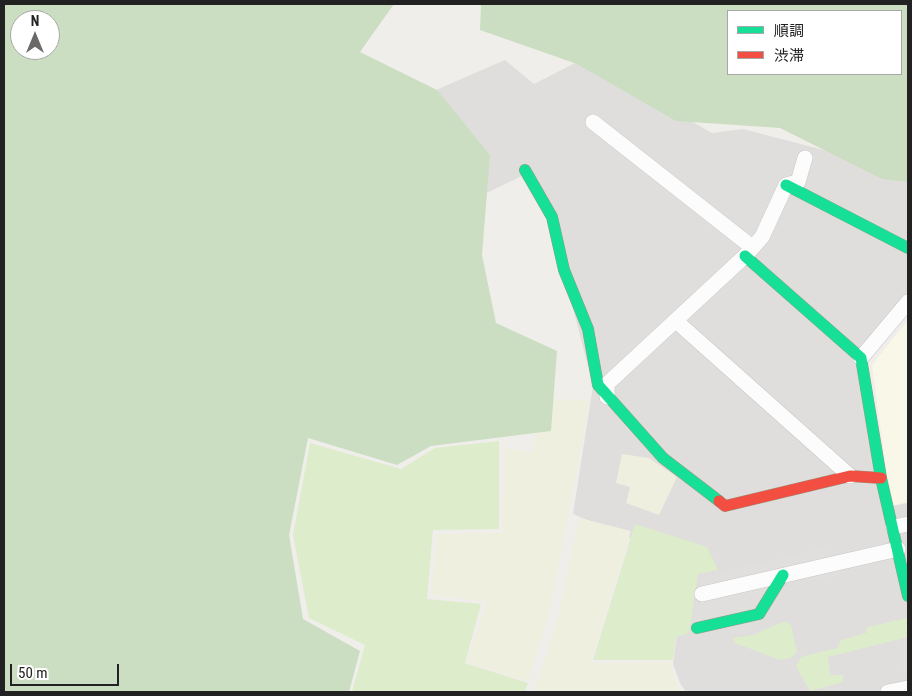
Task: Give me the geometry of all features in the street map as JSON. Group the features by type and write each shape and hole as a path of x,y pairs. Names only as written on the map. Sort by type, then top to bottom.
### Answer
{"street":[{"path":"592,122 748,252 861,358 881,478 901,526 898,549 908,596"},
{"path":"786,185 798,182 805,158"},
{"path":"525,170 552,217 564,270 588,329 598,385 663,458 725,506 850,476 881,478"},
{"path":"607,397 607,384 676,321 762,237 786,185"},
{"path":"786,185 908,248"},
{"path":"861,358 908,302"},
{"path":"676,321 850,476"},
{"path":"702,594 898,549"},
{"path":"697,628 759,614 782,575"},
{"path":"888,692 908,688"}],"shaded area":[{"path":"583,59 712,133 743,129 908,172 908,295 857,359 886,507 908,503 908,685 877,692 686,692 680,683 673,664 684,578 690,563 573,514 593,386 550,219 522,176 478,197 427,94 505,60 534,84"},
{"path":"908,320 908,502 891,506 872,365"},
{"path":"829,547 835,569 839,568 840,575 806,583 804,576 773,582 759,610 693,624 700,577"},
{"path":"747,620 752,632 731,636 727,624"},
{"path":"908,640 908,679 905,680 896,641"},
{"path":"840,684 844,692 813,692"}],"green space":[{"path":"4,4 394,4 360,52 437,90 490,155 482,255 496,323 557,351 551,431 431,446 397,465 308,438 289,535 303,619 360,651 349,692 4,692"},
{"path":"481,4 908,4 908,182 882,179 780,128 676,121 577,64 480,30"},
{"path":"545,398 590,401 549,616 528,681 467,662 487,602 432,595 436,534 503,533 504,448 532,453"},
{"path":"499,441 499,529 433,530 427,599 481,604 465,663 528,683 525,692 352,692 365,645 309,618 293,535 310,443 401,469 435,448"},
{"path":"622,454 649,458 677,477 659,515 626,503 630,487 616,483"},
{"path":"579,518 631,531 590,663 669,662 680,692 534,691 557,622"},
{"path":"635,524 707,547 718,570 698,574 689,633 676,637 673,660 593,660"},
{"path":"907,618 908,637 828,657 830,675 843,675 843,682 810,691 796,666 801,657 837,648 841,640 866,633 867,627"},
{"path":"785,621 791,625 797,652 791,658 780,660 735,643 733,638 753,635"}],"traffic: fast":[{"path":"525,170 552,217 564,270 588,329 598,385 663,458 719,501"},
{"path":"786,185 908,248"},
{"path":"745,256 861,358 881,478 908,596"},
{"path":"697,628 759,614 783,575"}],"traffic: jam":[{"path":"719,501 725,506 850,476 881,478"}]}
